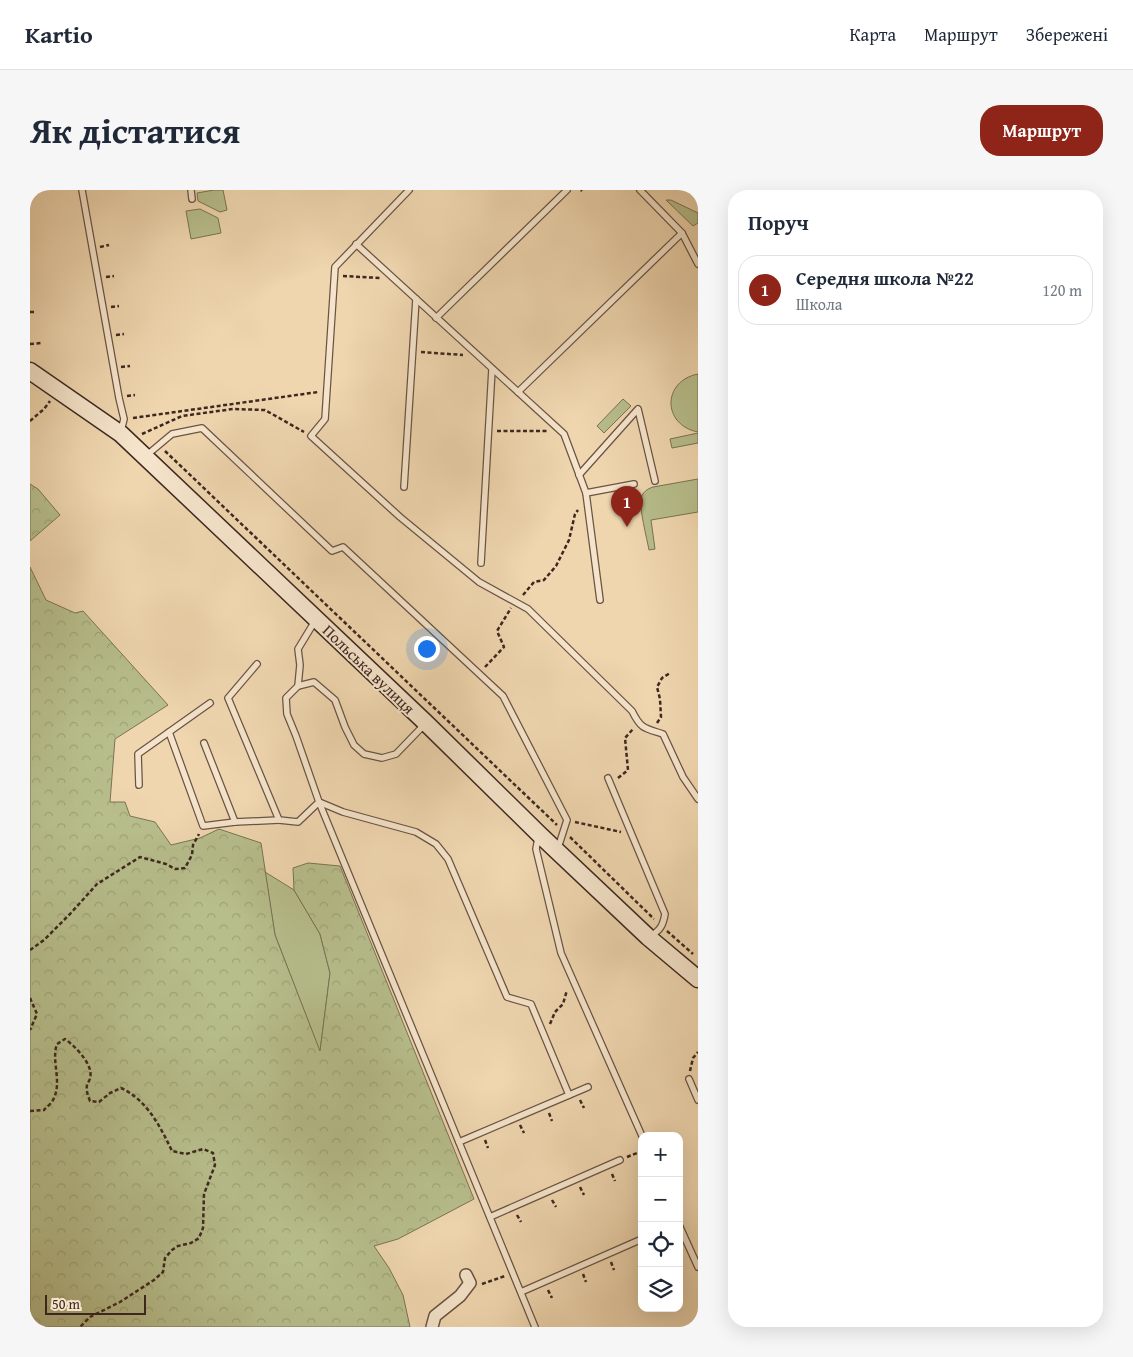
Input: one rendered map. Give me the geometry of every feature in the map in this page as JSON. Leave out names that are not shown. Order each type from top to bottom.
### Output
[{"type":"street","name":"Польська вулиця","points":[[30,371],[58,391],[125,432],[145,457],[426,723],[539,834],[648,937],[698,980]]},
{"type":"street","points":[[432,1327],[435,1316],[460,1296],[470,1283],[466,1275]]},
{"type":"lane","points":[[82,190],[125,432]]},
{"type":"lane","points":[[191,190],[192,199]]},
{"type":"lane","points":[[409,190],[334,267],[325,419],[311,436],[393,511],[479,582],[528,609],[632,711],[638,724],[662,734],[683,777],[698,798]]},
{"type":"lane","points":[[436,318],[567,190]]},
{"type":"lane","points":[[640,190],[682,233],[698,264]]},
{"type":"lane","points":[[518,392],[682,233]]},
{"type":"lane","points":[[356,244],[564,434],[586,496],[600,600]]},
{"type":"lane","points":[[404,487],[416,300]]},
{"type":"lane","points":[[481,563],[492,369]]},
{"type":"lane","points":[[579,475],[638,409],[655,481]]},
{"type":"lane","points":[[145,457],[172,434],[202,428],[332,550],[343,547],[479,673],[503,696],[566,820],[557,851]]},
{"type":"lane","points":[[586,496],[634,484]]},
{"type":"lane","points":[[298,686],[300,666],[298,648],[316,619]]},
{"type":"lane","points":[[257,664],[228,698],[279,820]]},
{"type":"lane","points":[[426,723],[396,754],[382,758],[364,754],[354,745],[345,727],[336,700],[314,682],[298,686],[286,698],[287,714],[319,802],[536,1327]]},
{"type":"lane","points":[[139,785],[138,754],[210,703]]},
{"type":"lane","points":[[169,732],[203,826],[279,820],[298,822],[319,802]]},
{"type":"lane","points":[[204,743],[235,822]]},
{"type":"lane","points":[[608,778],[665,914],[660,930],[648,937]]},
{"type":"lane","points":[[319,802],[343,812],[416,832],[436,844],[448,860],[507,998],[531,1004],[569,1096]]},
{"type":"lane","points":[[539,834],[536,849],[561,953],[640,1132]]},
{"type":"lane","points":[[689,1078],[698,1100]]},
{"type":"lane","points":[[459,1142],[588,1087]]},
{"type":"lane","points":[[490,1216],[620,1160]]},
{"type":"lane","points":[[683,1233],[698,1267]]},
{"type":"lane","points":[[521,1292],[638,1241]]},
{"type":"path","points":[[334,276],[394,279]]},
{"type":"path","points":[[30,312],[35,312]]},
{"type":"path","points":[[30,344],[41,343]]},
{"type":"path","points":[[412,351],[478,356]]},
{"type":"path","points":[[125,432],[326,390]]},
{"type":"path","points":[[30,421],[44,409],[58,391]]},
{"type":"path","points":[[125,432],[143,433],[182,416],[233,409],[265,410],[311,436]]},
{"type":"path","points":[[488,430],[560,431]]},
{"type":"path","points":[[159,445],[662,927],[698,958]]},
{"type":"path","points":[[479,673],[504,647],[497,631],[516,602],[534,582],[544,580],[556,566],[569,540],[575,514],[586,496]]},
{"type":"path","points":[[566,820],[632,834]]},
{"type":"path","points":[[30,950],[44,940],[97,884],[140,857],[166,864],[175,869],[185,868],[203,826]]},
{"type":"path","points":[[548,1046],[550,1024],[554,1012],[563,1004],[572,976]]},
{"type":"path","points":[[30,998],[37,1014],[30,1030]]},
{"type":"path","points":[[30,1111],[44,1110],[54,1099],[56,1088],[54,1053],[57,1044],[65,1039],[76,1046],[89,1067],[91,1078],[87,1085],[87,1093],[90,1101],[99,1102],[110,1092],[121,1088],[134,1094],[146,1105],[172,1151],[186,1154],[203,1149],[213,1153],[215,1165],[204,1194],[203,1228],[199,1238],[172,1250],[165,1258],[163,1272],[154,1280],[120,1302],[90,1318],[80,1327]]},
{"type":"path","points":[[692,1058],[698,1052]]},
{"type":"path","points":[[620,1160],[638,1152]]},
{"type":"path","points":[[480,1284],[513,1272]]},
{"type":"green space","points":[[223,190],[227,210],[220,212],[198,201],[197,193]]},
{"type":"green space","points":[[666,200],[671,200],[698,213],[698,223],[693,226]]},
{"type":"green space","points":[[200,209],[218,218],[221,233],[191,239],[186,211]]},
{"type":"green space","points":[[698,374],[698,432],[686,428],[678,421],[671,403],[678,385],[686,378]]},
{"type":"green space","points":[[623,399],[631,406],[604,433],[597,426]]},
{"type":"green space","points":[[698,433],[698,443],[672,448],[670,439]]},
{"type":"green space","points":[[698,479],[698,512],[651,520],[655,549],[649,550],[641,509],[643,494],[653,487]]},
{"type":"green space","points":[[30,484],[38,489],[60,515],[30,541]]},
{"type":"green space","points":[[30,567],[46,600],[75,613],[83,611],[168,705],[115,739],[110,802],[125,802],[130,816],[155,822],[171,845],[200,838],[219,829],[261,843],[275,935],[320,1051],[330,973],[320,934],[294,890],[293,868],[308,863],[340,866],[474,1199],[398,1239],[374,1246],[389,1268],[403,1295],[410,1327],[30,1327]]},
{"type":"green space","points":[[265,872],[294,890],[320,934],[330,973],[320,1052],[275,935]]},
{"type":"place","name":"Середня школа №22","points":[[627,527]]}]
